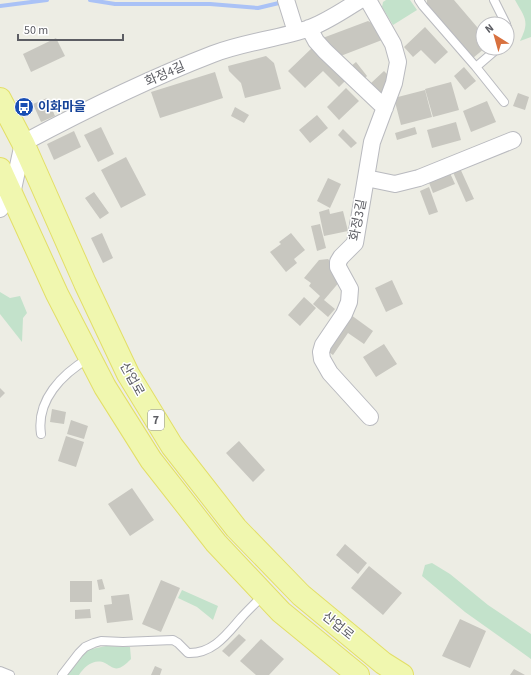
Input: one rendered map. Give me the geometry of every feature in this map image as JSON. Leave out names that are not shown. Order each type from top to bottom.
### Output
[{"type":"main road","name":"산업로","points":[[0,99],[23,143],[85,283],[128,374],[172,446],[236,528],[301,595],[383,663],[402,675]]},
{"type":"main road","name":"산업로","points":[[0,169],[4,198],[58,294],[105,387],[151,460],[216,543],[280,612],[358,675]]},
{"type":"street","points":[[286,0],[299,27],[316,41],[385,108]]},
{"type":"street","name":"화정4길","points":[[23,143],[165,74],[215,54],[299,27],[321,24],[360,0]]},
{"type":"street","name":"화정3길","points":[[368,0],[393,44],[398,62],[394,83],[372,142],[355,244],[341,257],[338,262],[338,267],[350,289],[349,302],[344,314],[323,345],[321,352],[322,359],[330,373],[370,417]]},
{"type":"street","points":[[366,178],[395,184],[419,178],[513,140]]},
{"type":"street","points":[[4,198],[23,143]]},
{"type":"lane","points":[[420,0],[423,6],[504,102]]},
{"type":"lane","points":[[494,0],[502,16]]},
{"type":"lane","points":[[476,67],[489,56]]},
{"type":"lane","points":[[41,434],[39,423],[41,412],[51,392],[69,372],[90,358]]},
{"type":"lane","points":[[62,675],[85,647],[101,641],[123,642],[173,640],[188,652],[207,649],[217,644],[228,634],[264,594]]},
{"type":"lane","points":[[0,671],[10,675]]},
{"type":"green space","points":[[386,0],[410,0],[417,10],[393,25],[382,7],[383,2]]},
{"type":"green space","points":[[515,0],[531,0],[531,37],[520,41],[525,29],[525,20]]},
{"type":"green space","points":[[0,292],[10,298],[20,296],[27,313],[23,318],[22,342],[0,314]]},
{"type":"green space","points":[[432,563],[450,574],[488,605],[531,634],[531,659],[465,612],[422,576],[425,565]]},
{"type":"green space","points":[[182,590],[218,606],[213,620],[197,607],[178,598]]},
{"type":"green space","points":[[106,646],[130,647],[131,659],[124,666],[119,668],[113,668],[101,662],[93,662],[79,675],[65,675],[87,650]]},
{"type":"building","points":[[427,0],[454,0],[475,25],[475,56],[473,58],[427,5]]},
{"type":"building","points":[[368,21],[376,25],[382,40],[338,57],[320,39]]},
{"type":"building","points":[[425,27],[448,52],[435,64],[421,50],[413,57],[404,47]]},
{"type":"building","points":[[56,38],[65,56],[31,72],[23,54]]},
{"type":"building","points":[[313,47],[346,80],[339,87],[323,71],[305,88],[288,71]]},
{"type":"building","points":[[266,56],[274,63],[281,89],[245,98],[241,83],[229,71],[228,66]]},
{"type":"building","points":[[356,62],[367,76],[362,81],[350,67]]},
{"type":"building","points":[[464,67],[476,81],[465,90],[454,76]]},
{"type":"building","points":[[384,71],[389,76],[381,97],[370,84]]},
{"type":"building","points":[[215,72],[223,98],[160,118],[151,92]]},
{"type":"building","points":[[451,82],[459,110],[433,117],[425,89]]},
{"type":"building","points":[[346,88],[359,101],[339,120],[327,107]]},
{"type":"building","points":[[425,90],[432,117],[401,125],[394,98]]},
{"type":"building","points":[[518,93],[529,97],[525,110],[513,106]]},
{"type":"building","points":[[47,98],[55,116],[41,122],[33,104]]},
{"type":"building","points":[[487,101],[496,122],[471,132],[463,111]]},
{"type":"building","points":[[235,107],[249,115],[244,123],[231,116]]},
{"type":"building","points":[[317,115],[328,128],[310,143],[299,130]]},
{"type":"building","points":[[456,122],[461,140],[432,148],[427,130]]},
{"type":"building","points":[[101,127],[114,154],[98,162],[84,135]]},
{"type":"building","points":[[415,127],[417,134],[397,140],[395,133]]},
{"type":"building","points":[[343,129],[357,143],[351,148],[338,135]]},
{"type":"building","points":[[74,131],[81,147],[54,160],[47,144]]},
{"type":"building","points":[[126,157],[146,195],[121,208],[101,170]]},
{"type":"building","points":[[459,166],[474,199],[466,202],[452,170]]},
{"type":"building","points":[[449,171],[455,184],[433,193],[428,180]]},
{"type":"building","points":[[328,178],[341,184],[330,208],[317,201]]},
{"type":"building","points":[[429,187],[438,212],[429,215],[420,191]]},
{"type":"building","points":[[94,192],[109,213],[100,219],[85,198]]},
{"type":"building","points":[[329,209],[330,214],[343,211],[348,231],[324,236],[319,212]]},
{"type":"building","points":[[320,224],[326,248],[317,251],[311,226]]},
{"type":"building","points":[[102,233],[113,258],[103,263],[91,238]]},
{"type":"building","points":[[291,233],[305,250],[294,259],[297,263],[286,272],[270,252],[281,244],[279,242]]},
{"type":"building","points":[[328,259],[333,264],[341,280],[324,300],[335,309],[328,317],[313,304],[320,296],[309,286],[311,283],[304,278],[319,260]]},
{"type":"building","points":[[392,280],[403,304],[386,312],[375,288]]},
{"type":"building","points":[[304,297],[316,308],[300,326],[288,315]]},
{"type":"building","points":[[351,315],[373,331],[364,344],[348,333],[333,355],[326,350]]},
{"type":"building","points":[[384,344],[397,364],[376,377],[363,357]]},
{"type":"building","points":[[0,388],[5,393],[0,398]]},
{"type":"building","points":[[52,409],[66,412],[64,424],[50,422]]},
{"type":"building","points":[[71,420],[88,426],[84,439],[67,434]]},
{"type":"building","points":[[66,436],[84,442],[76,467],[58,461]]},
{"type":"building","points":[[239,441],[265,470],[253,482],[226,453]]},
{"type":"building","points":[[132,488],[154,520],[130,536],[108,504]]},
{"type":"building","points":[[345,544],[367,563],[358,574],[336,555]]},
{"type":"building","points":[[369,566],[402,593],[383,615],[351,588]]},
{"type":"building","points":[[102,579],[105,589],[99,590],[97,580]]},
{"type":"building","points":[[161,580],[180,588],[161,632],[142,624]]},
{"type":"building","points":[[70,581],[92,581],[92,602],[70,602]]},
{"type":"building","points":[[129,594],[133,620],[107,623],[104,605],[112,604],[111,596]]},
{"type":"building","points":[[90,609],[91,618],[75,619],[75,610]]},
{"type":"building","points":[[460,619],[486,631],[470,668],[442,656]]},
{"type":"building","points":[[239,634],[246,640],[229,657],[222,651]]},
{"type":"building","points":[[261,639],[284,659],[269,675],[256,675],[240,661]]},
{"type":"building","points":[[155,666],[162,669],[160,675],[151,675]]},
{"type":"building","points":[[514,669],[525,675],[510,675]]},
{"type":"waterway","points":[[0,6],[47,0]]},
{"type":"waterway","points":[[90,0],[115,4],[210,4],[258,8],[283,2]]},
{"type":"place","name":"이화마을","points":[[24,107]]}]
